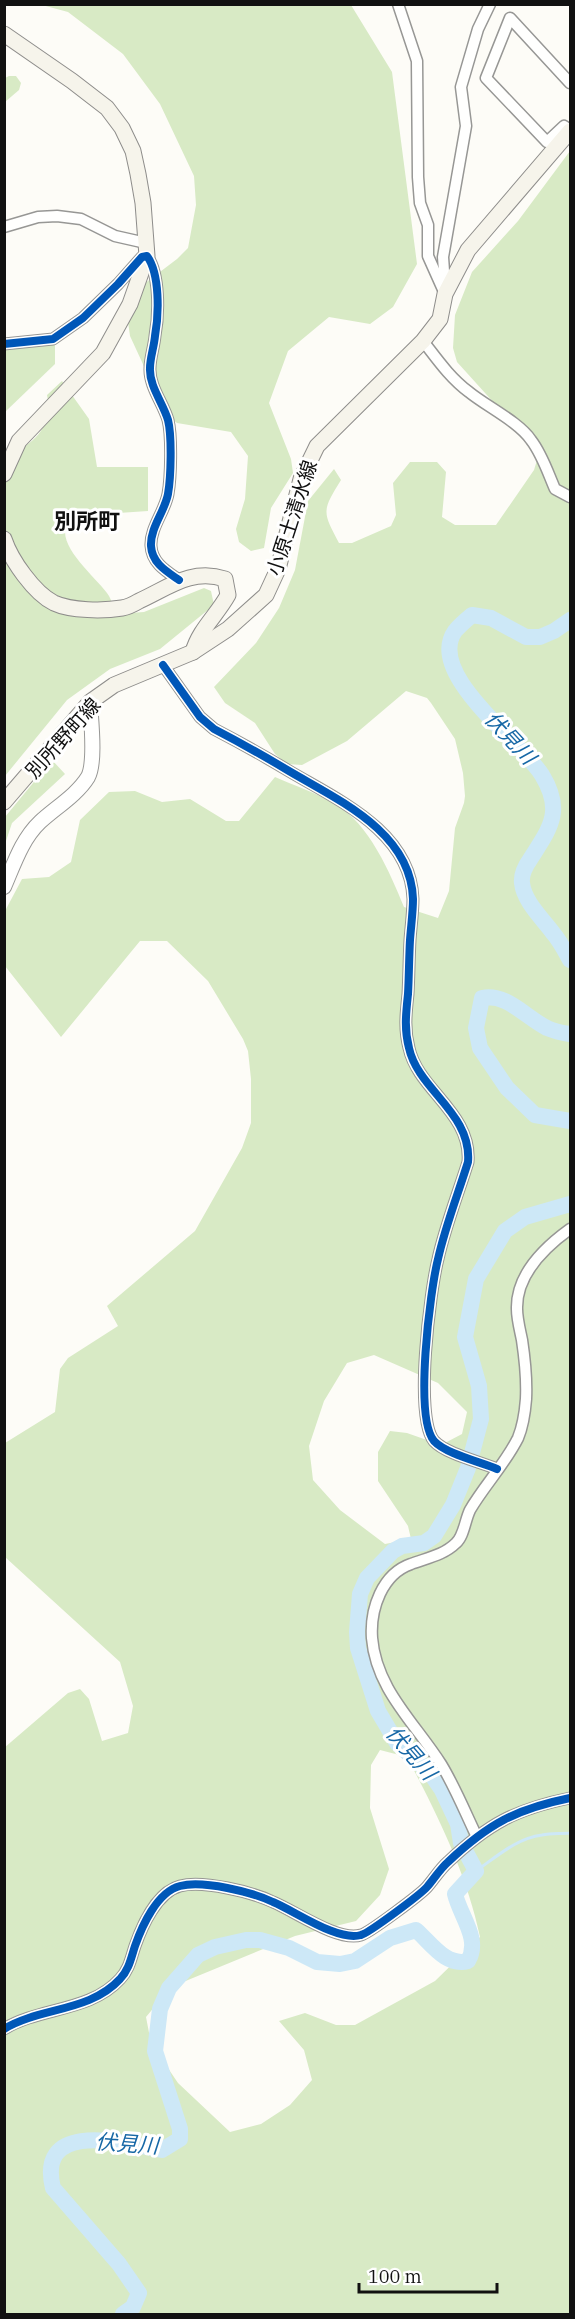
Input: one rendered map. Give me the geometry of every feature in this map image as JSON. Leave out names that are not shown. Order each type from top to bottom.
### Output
[{"type":"main road","points":[[4,34],[107,108],[122,128],[133,151],[143,203],[147,249],[130,304],[103,353],[19,441],[4,474]]},
{"type":"main road","name":"小原土清水線","points":[[193,652],[228,629],[266,594],[278,569],[301,479],[316,446],[423,341],[440,319],[445,294],[468,250],[570,131]]},
{"type":"main road","points":[[4,539],[27,580],[54,603],[85,610],[124,608],[179,580],[212,575],[225,579],[228,596],[219,612],[197,639],[193,652]]},
{"type":"main road","name":"別所野町線","points":[[4,802],[90,702],[114,685],[193,652]]},
{"type":"street","points":[[398,4],[417,61],[418,177],[420,203],[428,225],[428,256],[445,294]]},
{"type":"street","points":[[445,294],[443,257],[465,126],[461,87],[478,29],[490,4]]},
{"type":"street","points":[[570,83],[510,18],[486,78],[547,142],[564,126],[570,131]]},
{"type":"street","points":[[4,227],[38,217],[57,216],[81,219],[147,249],[154,266],[157,287],[156,333],[150,376],[168,418],[171,432],[168,494],[153,533],[151,545],[153,557],[162,569],[179,580]]},
{"type":"street","points":[[4,344],[53,339],[83,318],[118,284],[147,249]]},
{"type":"street","points":[[423,341],[449,375],[530,438],[555,489],[570,497]]},
{"type":"street","points":[[163,665],[200,717],[214,729],[349,805],[374,824],[400,856],[411,884],[413,899],[408,994],[404,1019],[409,1049],[414,1063],[462,1129],[469,1150],[468,1162],[438,1259],[429,1310],[424,1373],[429,1429],[434,1441],[450,1451],[498,1468]]},
{"type":"street","points":[[4,887],[25,839],[88,776],[91,763],[90,702]]},
{"type":"street","points":[[477,1837],[441,1764],[387,1689],[378,1669],[372,1639],[372,1621],[377,1600],[389,1578],[409,1564],[447,1551],[459,1541],[468,1514],[516,1441],[525,1410],[527,1379],[517,1310],[519,1291],[526,1274],[537,1260],[570,1229]]},
{"type":"street","points":[[4,2029],[18,2021],[83,2002],[119,1981],[126,1971],[149,1916],[166,1894],[178,1887],[228,1888],[274,1902],[314,1923],[346,1936],[362,1935],[426,1888],[446,1864],[477,1837],[518,1812],[570,1798]]},
{"type":"green space","points":[[42,5],[351,5],[392,72],[417,264],[393,307],[370,324],[329,317],[288,351],[269,403],[291,459],[293,473],[271,508],[264,548],[251,551],[239,542],[236,529],[245,499],[248,456],[231,432],[177,423],[166,414],[130,336],[128,322],[144,284],[188,248],[196,205],[194,176],[160,104],[123,54],[68,12]]},
{"type":"green space","points":[[16,76],[21,83],[19,90],[5,102],[5,78]]},
{"type":"green space","points":[[570,151],[570,2314],[5,2314],[4,1748],[68,1693],[80,1689],[89,1699],[102,1741],[128,1733],[133,1706],[120,1662],[5,1557],[5,1443],[55,1412],[60,1369],[68,1358],[118,1326],[107,1306],[195,1231],[242,1148],[251,1123],[251,1079],[248,1051],[243,1039],[208,981],[167,941],[140,941],[61,1037],[5,966],[5,911],[22,879],[49,877],[71,862],[80,820],[109,792],[135,791],[162,802],[190,799],[226,821],[239,821],[275,777],[321,796],[347,812],[358,823],[377,850],[404,907],[438,918],[449,891],[455,828],[465,796],[463,773],[455,739],[427,698],[406,691],[347,741],[302,765],[287,764],[275,754],[255,723],[225,703],[214,687],[256,643],[279,608],[295,570],[308,501],[334,469],[341,480],[330,498],[326,511],[329,524],[339,543],[352,543],[391,526],[396,515],[393,483],[410,462],[437,462],[446,472],[442,517],[455,525],[496,525],[534,470],[538,457],[526,431],[495,404],[457,362],[453,348],[455,315],[472,272],[518,221]],"holes":[[[374,1355],[438,1383],[467,1412],[462,1434],[441,1445],[407,1433],[390,1431],[378,1452],[378,1481],[408,1526],[411,1539],[385,1544],[340,1510],[313,1480],[309,1446],[324,1401],[347,1363]],[[380,1750],[407,1757],[440,1822],[459,1867],[480,1937],[435,1981],[355,2025],[336,2025],[305,2013],[279,2021],[304,2050],[312,2080],[290,2105],[261,2124],[230,2132],[178,2083],[151,2043],[146,2017],[171,1987],[295,1936],[356,1921],[380,1895],[389,1869],[370,1808],[371,1765]]]},
{"type":"green space","points":[[45,337],[55,344],[55,364],[5,412],[5,350],[18,343]]},
{"type":"green space","points":[[62,381],[89,419],[97,467],[148,467],[148,511],[74,516],[66,525],[65,535],[76,558],[109,596],[116,614],[144,612],[204,588],[211,591],[214,605],[160,649],[110,669],[67,700],[5,776],[5,453],[24,446],[39,433],[47,416],[47,395]]},
{"type":"green space","points":[[52,760],[65,774],[12,823],[5,844],[5,817]]},
{"type":"waterway","name":"伏見川","points":[[570,620],[540,637],[526,637],[491,618],[472,615],[455,631],[449,648],[453,667],[464,687],[531,761],[549,788],[553,809],[552,819],[526,867],[522,883],[526,897],[558,939],[570,960]]},
{"type":"waterway","name":"伏見川","points":[[570,1034],[547,1028],[508,1002],[491,997],[482,998],[476,1028],[480,1048],[507,1088],[535,1115],[570,1121]]},
{"type":"waterway","name":"伏見川","points":[[123,2314],[133,2307],[139,2293],[119,2264],[53,2188],[51,2166],[58,2152],[70,2144],[107,2141],[162,2150],[180,2139],[180,2129],[155,2051],[160,2009],[169,1988],[198,1955],[215,1947],[246,1940],[260,1940],[289,1948],[317,1962],[340,1964],[355,1961],[390,1938],[416,1930],[439,1953],[453,1961],[468,1961],[471,1953],[471,1936],[455,1894],[476,1871],[461,1843],[458,1824],[442,1790],[431,1774],[397,1743],[378,1711],[358,1648],[360,1594],[367,1578],[393,1551],[402,1546],[424,1543],[434,1536],[453,1505],[468,1468],[481,1419],[479,1386],[465,1337],[476,1279],[505,1231],[525,1217],[570,1204]]},
{"type":"waterway","points":[[476,1871],[524,1840],[545,1834],[570,1833]]},
{"type":"cycle path","points":[[4,344],[53,339],[83,318],[142,257],[147,256],[154,273],[157,294],[157,317],[150,375],[168,420],[171,446],[168,494],[151,539],[151,546],[157,562],[179,580]]},
{"type":"cycle path","points":[[163,665],[200,717],[214,729],[329,794],[369,821],[400,855],[409,875],[413,899],[406,1014],[407,1041],[414,1063],[462,1129],[467,1145],[468,1162],[441,1247],[431,1298],[424,1381],[428,1428],[439,1446],[497,1469]]},
{"type":"cycle path","points":[[4,2029],[33,2017],[80,2004],[108,1990],[126,1972],[142,1929],[158,1902],[172,1889],[180,1886],[201,1885],[253,1894],[329,1930],[352,1936],[361,1935],[384,1921],[423,1891],[448,1862],[490,1828],[518,1813],[570,1798]]},
{"type":"district","name":"別所町","points":[[87,521]]}]
